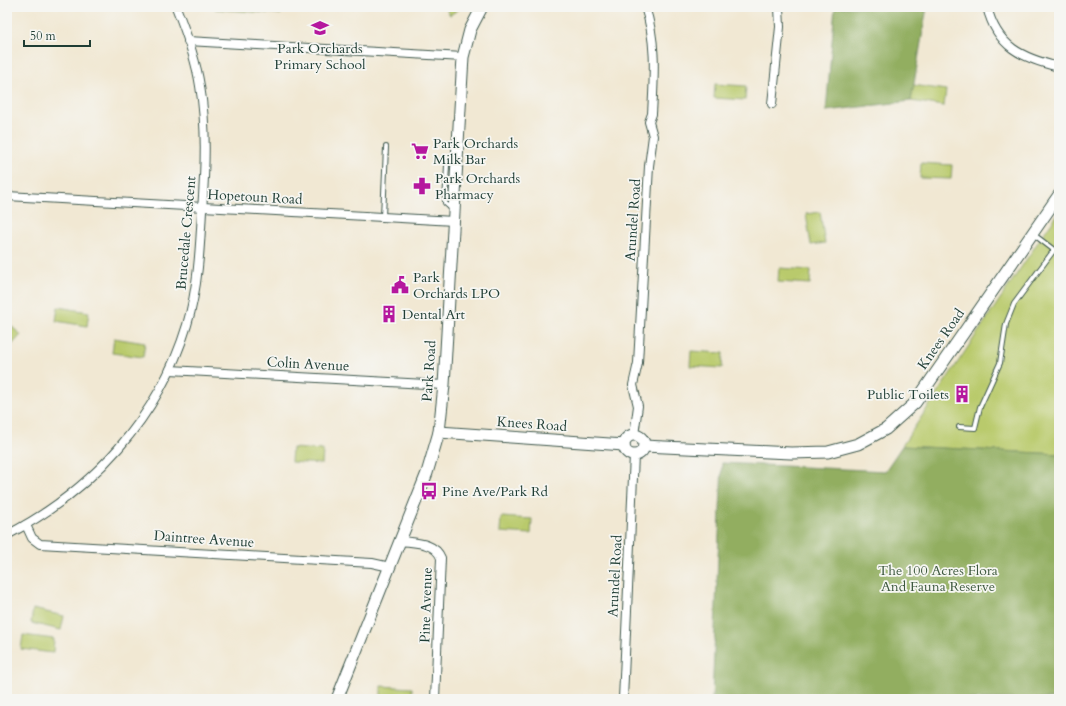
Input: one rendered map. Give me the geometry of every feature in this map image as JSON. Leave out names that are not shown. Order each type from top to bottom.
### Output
[{"type":"street","name":"Brucedale Crescent","points":[[7,535],[26,525],[75,491],[102,467],[124,442],[142,418],[170,370],[187,325],[199,260],[205,165],[204,122],[200,84],[188,41],[176,7]]},
{"type":"street","name":"Park Road","points":[[337,699],[428,473],[439,432],[444,385],[464,57],[470,30],[482,7]]},
{"type":"street","name":"Arundel Road","points":[[634,435],[638,406],[633,385],[638,363],[648,181],[653,136],[649,122],[652,114],[655,54],[649,18],[645,7]]},
{"type":"street","points":[[772,104],[780,27],[780,7]]},
{"type":"street","points":[[987,7],[990,19],[1002,38],[1015,52],[1034,61],[1059,67]]},
{"type":"street","points":[[188,41],[464,57]]},
{"type":"street","name":"Knees Road","points":[[644,446],[791,454],[828,452],[858,444],[886,429],[915,403],[1059,195]]},
{"type":"street","name":"Hopetoun Road","points":[[7,196],[382,217],[454,216]]},
{"type":"street","name":"Colin Avenue","points":[[170,370],[444,385]]},
{"type":"street","name":"Knees Road","points":[[439,432],[624,445]]},
{"type":"street","points":[[634,435],[640,437],[644,446],[642,451],[634,455],[628,453],[624,445],[628,437],[634,435]]},
{"type":"street","name":"Arundel Road","points":[[623,699],[634,455]]},
{"type":"street","name":"Daintree Avenue","points":[[26,525],[32,538],[40,544],[372,563],[390,567]]},
{"type":"street","name":"Pine Avenue","points":[[401,541],[430,546],[437,551],[441,558],[435,699]]},
{"type":"lane","points":[[382,217],[386,147]]},
{"type":"lane","points":[[1033,234],[1054,250]]},
{"type":"lane","points":[[959,427],[975,428],[980,407],[1000,363],[1006,324],[1014,304],[1054,250],[1059,246]]},
{"type":"green space","points":[[214,7],[284,7],[281,14],[215,9]]},
{"type":"green space","points":[[445,7],[462,7],[450,15]]},
{"type":"green space","points":[[835,7],[927,7],[911,101],[826,111]]},
{"type":"green space","points":[[715,84],[746,86],[745,100],[714,98]]},
{"type":"green space","points":[[913,85],[946,90],[944,106],[911,101]]},
{"type":"green space","points":[[921,163],[952,165],[951,179],[920,178]]},
{"type":"green space","points":[[820,212],[825,243],[811,245],[806,214]]},
{"type":"green space","points":[[1059,212],[1059,454],[902,446],[1044,233]]},
{"type":"green space","points":[[779,268],[811,270],[810,284],[778,282]]},
{"type":"green space","points":[[58,307],[89,312],[87,326],[56,321]]},
{"type":"green space","points":[[10,325],[21,335],[7,350],[7,329]]},
{"type":"green space","points":[[114,338],[145,343],[143,357],[112,353]]},
{"type":"green space","points":[[691,351],[723,353],[722,368],[690,366]]},
{"type":"green space","name":"The 100 Acres Flora And Fauna Reserve","points":[[902,446],[1059,454],[1059,699],[712,699],[722,463],[885,471]]},
{"type":"green space","points":[[292,448],[323,450],[322,464],[291,462]]},
{"type":"green space","points":[[501,517],[532,519],[531,534],[500,532]]},
{"type":"green space","points":[[33,609],[64,616],[61,630],[31,623]]},
{"type":"green space","points":[[23,635],[54,639],[53,653],[21,649]]},
{"type":"green space","points":[[381,686],[412,688],[412,699],[381,699]]},
{"type":"place","name":"Park Orchards Primary School","points":[[320,28]]},
{"type":"place","name":"Park Orchards Milk Bar","points":[[420,151]]},
{"type":"place","name":"Park Orchards Pharmacy","points":[[422,186]]},
{"type":"place","name":"Park Orchards LPO","points":[[400,285]]},
{"type":"place","name":"Dental Art","points":[[389,314]]},
{"type":"place","name":"Public Toilets","points":[[962,394]]},
{"type":"place","name":"Pine Ave/Park Rd","points":[[429,491]]}]
